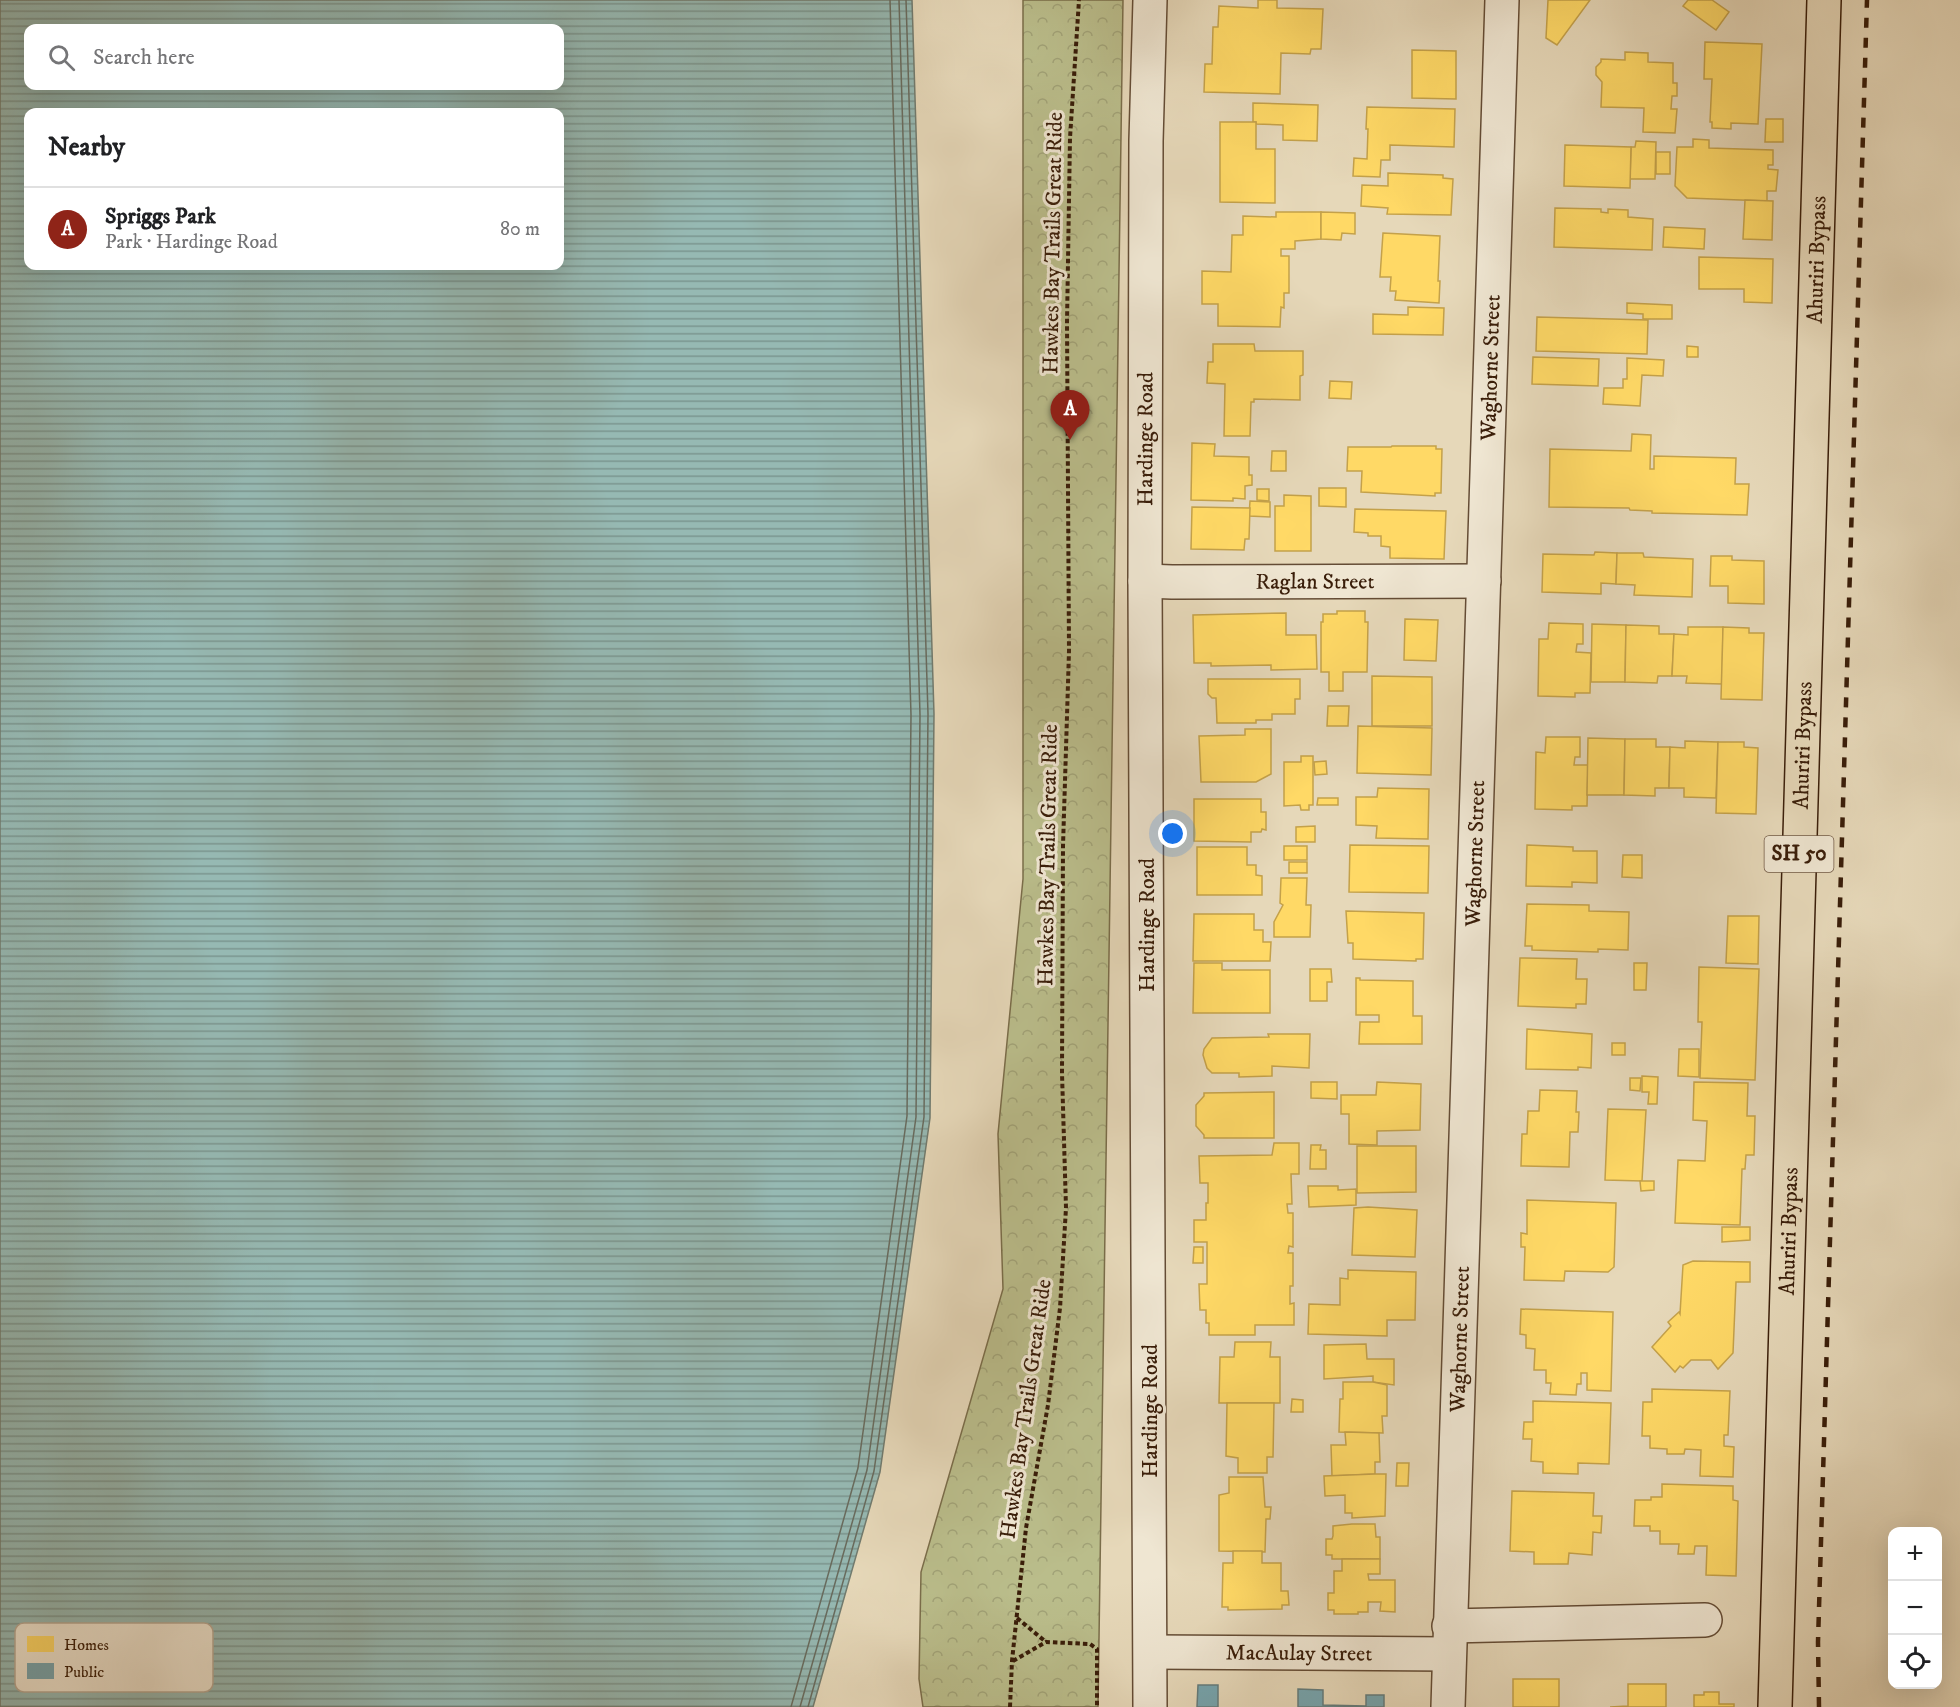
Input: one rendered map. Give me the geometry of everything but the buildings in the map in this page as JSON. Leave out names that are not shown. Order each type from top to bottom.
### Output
[{"type":"highway","name":"Ahuriri Bypass","points":[[1774,1707],[1824,0]]},
{"type":"street","name":"Hardinge Road","points":[[1150,0],[1146,153],[1145,580],[1150,1707]]},
{"type":"street","name":"Waghorne Street","points":[[1448,1707],[1502,0]]},
{"type":"street","name":"Raglan Street","points":[[1145,580],[1484,581]]},
{"type":"street","name":"MacAulay Street","points":[[1151,1652],[1449,1640],[1705,1620]]},
{"type":"path","name":"Hawkes Bay Trails Great Ride","points":[[1010,1707],[1012,1661],[1026,1528],[1048,1405],[1060,1308],[1066,1208],[1062,1061],[1063,846],[1069,651],[1067,323],[1070,138],[1078,0]]},
{"type":"path","points":[[1017,1617],[1046,1642]]},
{"type":"path","points":[[1012,1661],[1046,1642],[1090,1644],[1097,1649],[1097,1707]]},
{"type":"green space","points":[[1023,0],[1123,0],[1098,1707],[923,1707],[919,1679],[921,1572],[1003,1289],[998,1134],[1023,879]]},
{"type":"water","points":[[0,0],[912,0],[934,714],[930,1118],[880,1472],[813,1707],[0,1707]]},
{"type":"railway","points":[[1819,1707],[1818,1642],[1867,0]]},
{"type":"place","name":"Spriggs Park","points":[[1070,440]]}]
